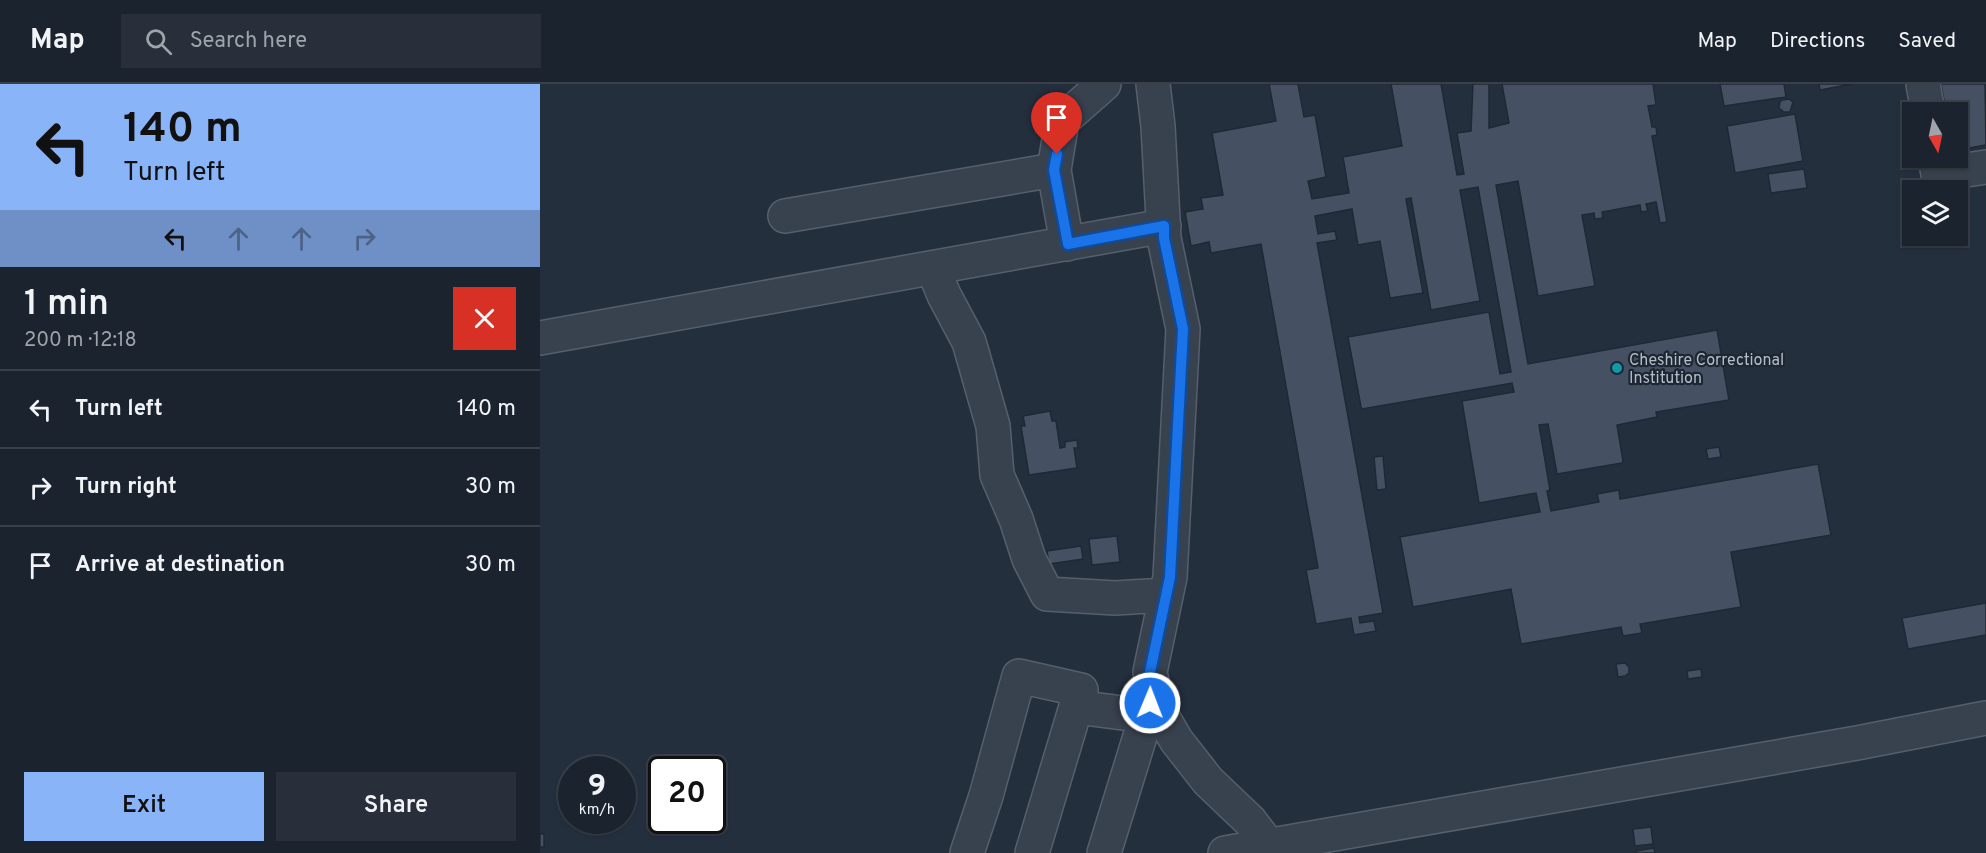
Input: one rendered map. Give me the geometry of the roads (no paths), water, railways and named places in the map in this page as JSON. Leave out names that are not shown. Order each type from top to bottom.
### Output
[{"type":"lane","points":[[1068,244],[1054,170],[1062,121],[1104,84]]},
{"type":"lane","points":[[1104,853],[1150,703],[1150,672],[1170,577],[1183,329],[1164,238],[1154,84]]},
{"type":"lane","points":[[1923,84],[1926,102]]},
{"type":"lane","points":[[1937,168],[1938,174],[1986,167]]},
{"type":"lane","points":[[785,216],[1054,170]]},
{"type":"lane","points":[[540,338],[1164,226]]},
{"type":"lane","points":[[933,268],[944,295],[969,342],[993,426],[997,475],[1016,519],[1029,560],[1047,594],[1115,597],[1166,595]]},
{"type":"lane","points":[[967,853],[986,796],[1019,676],[1081,690],[1032,853]]},
{"type":"lane","points":[[1076,707],[1150,703],[1157,707],[1176,740],[1208,781],[1250,821],[1269,849]]},
{"type":"lane","points":[[1225,853],[1269,849],[1986,718]]},
{"type":"place","name":"Cheshire Correctional Institution","points":[[1617,368]]}]
